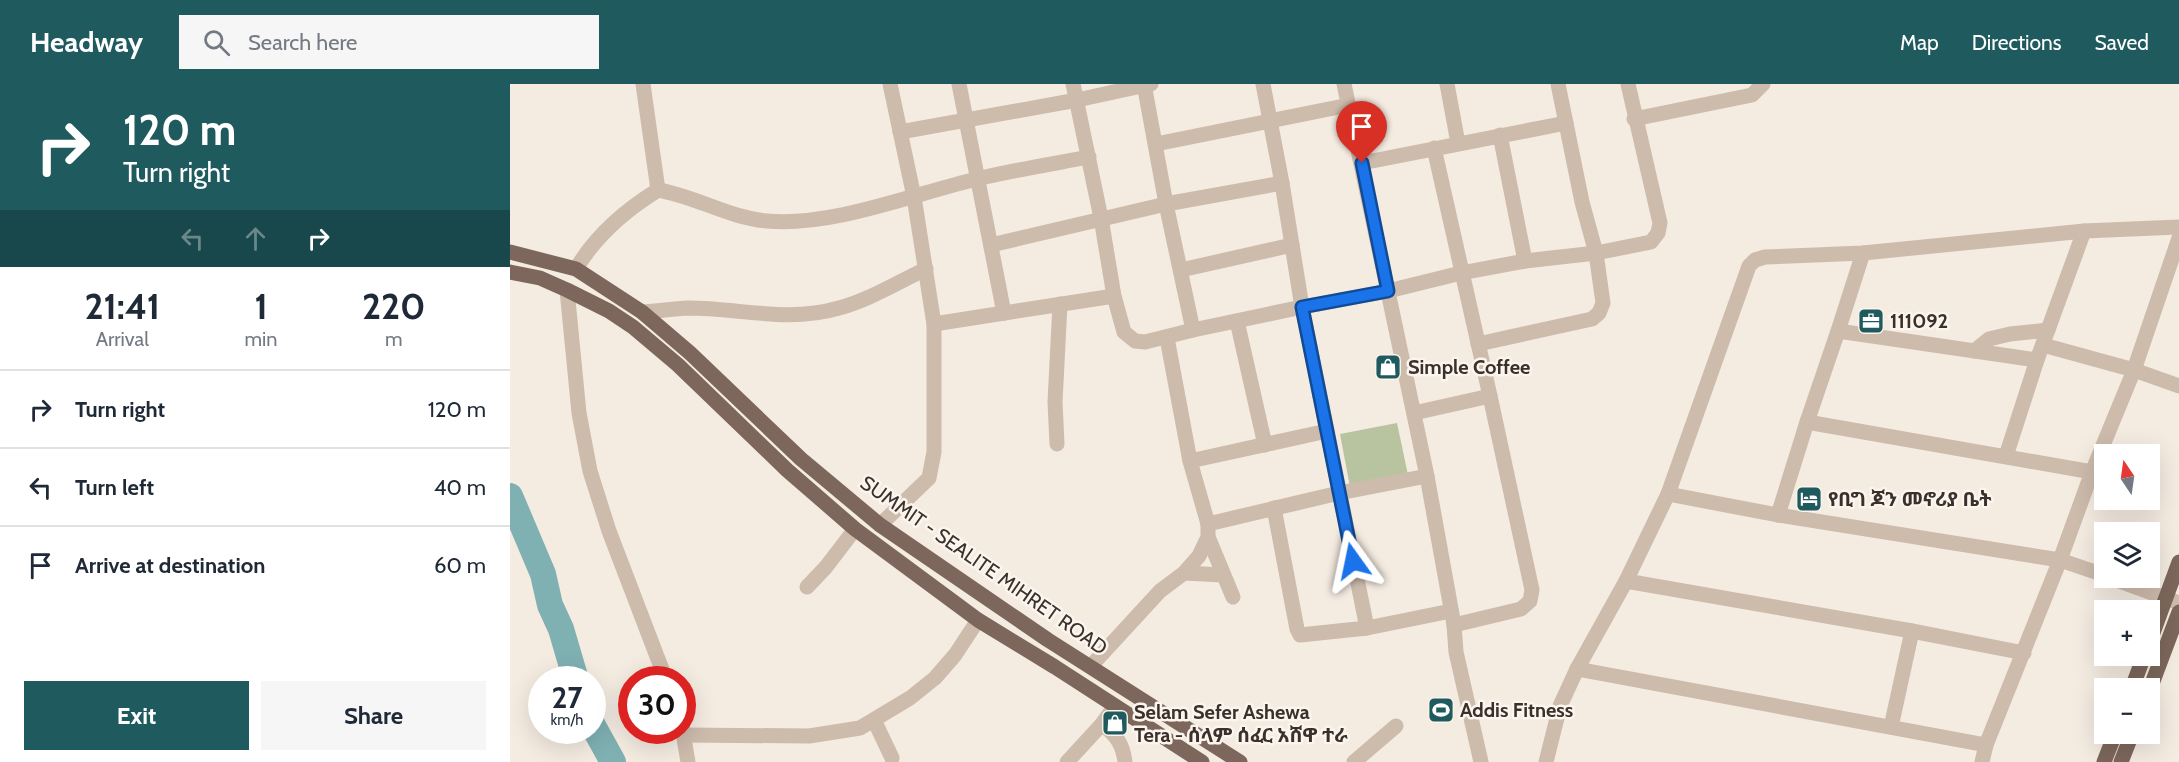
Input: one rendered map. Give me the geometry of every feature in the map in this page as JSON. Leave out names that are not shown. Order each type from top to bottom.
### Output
[{"type":"main road","name":"SUMMIT - SEALITE MIHRET ROAD","points":[[510,252],[576,269],[642,312],[690,353],[801,459],[880,525],[1048,640],[1240,762]]},
{"type":"main road","points":[[510,272],[540,278],[567,290],[609,311],[633,327],[678,365],[787,470],[855,529],[978,620],[1202,762]]},
{"type":"main road","points":[[2160,622],[2172,600],[2179,562]]},
{"type":"main road","points":[[2154,678],[2179,612]]},
{"type":"main road","points":[[1037,657],[1048,640]]},
{"type":"main road","points":[[2104,762],[2111,744]]},
{"type":"main road","points":[[2121,762],[2128,744]]},
{"type":"street","points":[[643,84],[658,190]]},
{"type":"street","points":[[880,525],[929,478],[932,466],[934,324],[914,197],[890,84]]},
{"type":"street","points":[[959,84],[1004,313]]},
{"type":"street","points":[[1073,84],[1101,218],[1114,296],[1124,332],[1135,341],[1144,342],[1302,307],[1388,291],[1461,273],[1525,261],[1596,253],[1651,242],[1658,234],[1660,223],[1634,119],[1628,84]]},
{"type":"street","points":[[900,132],[1077,100],[1146,84],[1166,204],[1193,330]]},
{"type":"street","points":[[1263,84],[1302,307],[1367,628]]},
{"type":"street","points":[[1344,84],[1427,476],[1453,618],[1456,652],[1481,762]]},
{"type":"street","points":[[1447,84],[1458,143]]},
{"type":"street","points":[[1478,344],[1592,319],[1599,313],[1603,303],[1596,253],[1558,84]]},
{"type":"street","points":[[1634,119],[1752,95],[1763,84]]},
{"type":"street","points":[[1156,144],[1349,105]]},
{"type":"street","points":[[1362,163],[1566,123]]},
{"type":"street","points":[[1500,135],[1525,261]]},
{"type":"street","points":[[1274,508],[1300,636],[1521,609],[1530,602],[1532,590],[1434,148]]},
{"type":"street","points":[[576,269],[588,248],[609,227],[635,205],[658,190],[675,193],[731,213],[766,221],[801,221],[848,213],[976,179],[1089,157]]},
{"type":"street","points":[[991,245],[1166,204],[1282,183]]},
{"type":"street","points":[[1546,762],[1560,706],[1577,669],[1626,581],[1668,494],[1749,266],[1755,260],[1765,257],[1863,253],[2084,231],[2179,227]]},
{"type":"street","points":[[2006,456],[2037,360],[2084,231]]},
{"type":"street","points":[[1982,762],[1986,745],[2134,370],[2179,238]]},
{"type":"street","points":[[1180,270],[1292,245]]},
{"type":"street","points":[[1778,515],[1863,253]]},
{"type":"street","points":[[642,312],[688,308],[777,316],[815,313],[838,309],[862,300],[926,269]]},
{"type":"street","points":[[567,290],[579,413],[590,471],[609,531],[661,666]]},
{"type":"street","points":[[934,324],[1114,296]]},
{"type":"street","points":[[1057,444],[1055,402],[1060,304]]},
{"type":"street","points":[[1237,321],[1265,445]]},
{"type":"street","points":[[1838,331],[2037,360]]},
{"type":"street","points":[[1974,351],[1989,339],[2010,334],[2046,337],[2179,386]]},
{"type":"street","points":[[1167,338],[1190,461],[1208,531],[1233,597]]},
{"type":"street","points":[[1414,413],[1490,396]]},
{"type":"street","points":[[1807,423],[2092,472]]},
{"type":"street","points":[[1190,461],[1327,431]]},
{"type":"street","points":[[1208,531],[1274,508],[1427,476]]},
{"type":"street","points":[[1668,494],[1778,515],[2060,560],[2094,572]]},
{"type":"street","points":[[807,587],[826,567],[855,529]]},
{"type":"street","points":[[1091,666],[1160,591],[1184,573],[1199,556],[1208,531]]},
{"type":"street","points":[[1184,573],[1223,575]]},
{"type":"street","points":[[1626,581],[2024,653]]},
{"type":"street","points":[[2139,588],[2172,600]]},
{"type":"street","points":[[696,731],[809,736],[860,728],[910,698],[935,678],[955,655],[978,620]]},
{"type":"street","points":[[1892,727],[1912,631]]},
{"type":"street","points":[[1577,669],[1986,745]]},
{"type":"street","points":[[1067,762],[1102,724],[1114,707]]},
{"type":"street","points":[[874,720],[892,758]]},
{"type":"street","points":[[1102,724],[1114,734],[1124,748],[1125,762]]},
{"type":"street","points":[[1353,762],[1396,726]]},
{"type":"street","points":[[686,744],[688,762]]},
{"type":"green space","points":[[1397,423],[1408,475],[1350,487],[1340,434]]},
{"type":"waterway","points":[[510,496],[543,574],[550,605],[561,629],[572,666]]},
{"type":"waterway","points":[[603,744],[613,762]]},
{"type":"place","name":"111092","points":[[1871,321]]},
{"type":"place","name":"Simple Coffee","points":[[1388,367]]},
{"type":"place","name":"የቢግ ጆን መኖሪያ ቤት","points":[[1809,499]]},
{"type":"place","name":"Addis Fitness","points":[[1441,710]]},
{"type":"place","name":"Selam Sefer Ashewa Tera - ሰላም ሰፈር አሸዋ ተራ","points":[[1115,723]]},
{"type":"route","points":[[1353,561],[1302,307],[1388,291],[1362,163]]}]
